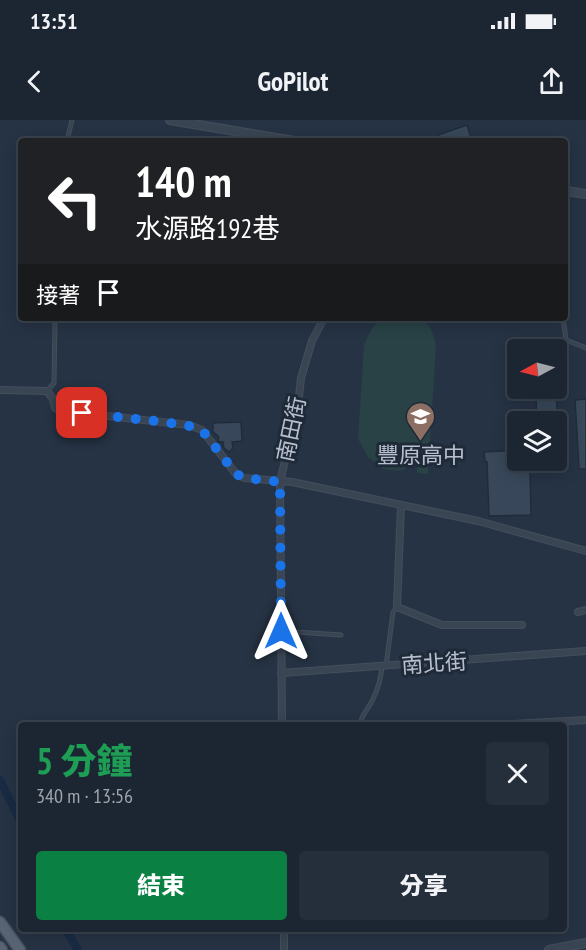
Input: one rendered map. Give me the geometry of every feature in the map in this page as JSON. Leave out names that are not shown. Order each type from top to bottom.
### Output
[{"type":"main road","points":[[0,922],[20,950]]},
{"type":"street","points":[[170,120],[213,124],[280,138]]},
{"type":"street","points":[[568,191],[586,194]]},
{"type":"street","name":"南田街","points":[[282,722],[280,482],[298,406],[301,378],[312,341],[322,321]]},
{"type":"street","points":[[0,390],[47,391],[53,399],[55,408],[62,411],[164,422],[202,430],[236,474],[244,478],[292,482],[477,521],[586,551]]},
{"type":"street","points":[[401,505],[397,607],[442,625],[522,625]]},
{"type":"street","points":[[578,612],[586,610]]},
{"type":"street","name":"南北街","points":[[281,673],[586,651]]},
{"type":"street","points":[[550,722],[586,720]]},
{"type":"street","points":[[284,932],[284,950]]},
{"type":"street","points":[[549,950],[586,943]]},
{"type":"lane","points":[[68,138],[72,120]]},
{"type":"lane","points":[[47,391],[54,383],[56,321]]},
{"type":"lane","points":[[563,321],[566,340],[586,348]]},
{"type":"lane","points":[[361,722],[379,685],[393,612],[397,607]]},
{"type":"lane","points":[[281,631],[342,635]]},
{"type":"green space","points":[[380,321],[423,321],[430,327],[433,335],[436,347],[428,474],[417,473],[417,460],[411,466],[399,471],[383,469],[368,457],[358,439],[364,345]]},
{"type":"building","points":[[467,125],[471,138],[439,138],[438,135]]},
{"type":"building","points":[[536,399],[556,399],[557,411],[537,411]]},
{"type":"building","points":[[586,399],[586,469],[579,469],[575,400]]},
{"type":"building","points":[[241,422],[242,441],[232,442],[233,448],[229,452],[213,432],[213,423]]},
{"type":"building","points":[[507,451],[507,471],[530,471],[531,515],[489,516],[487,462],[484,452]]},
{"type":"waterway","points":[[0,780],[18,817]]},
{"type":"waterway","points":[[67,932],[78,950]]},
{"type":"place","name":"豐原高中","points":[[421,442]]},
{"type":"route","points":[[82,413],[164,422],[202,430],[236,474],[244,478],[280,482],[281,631]]}]
